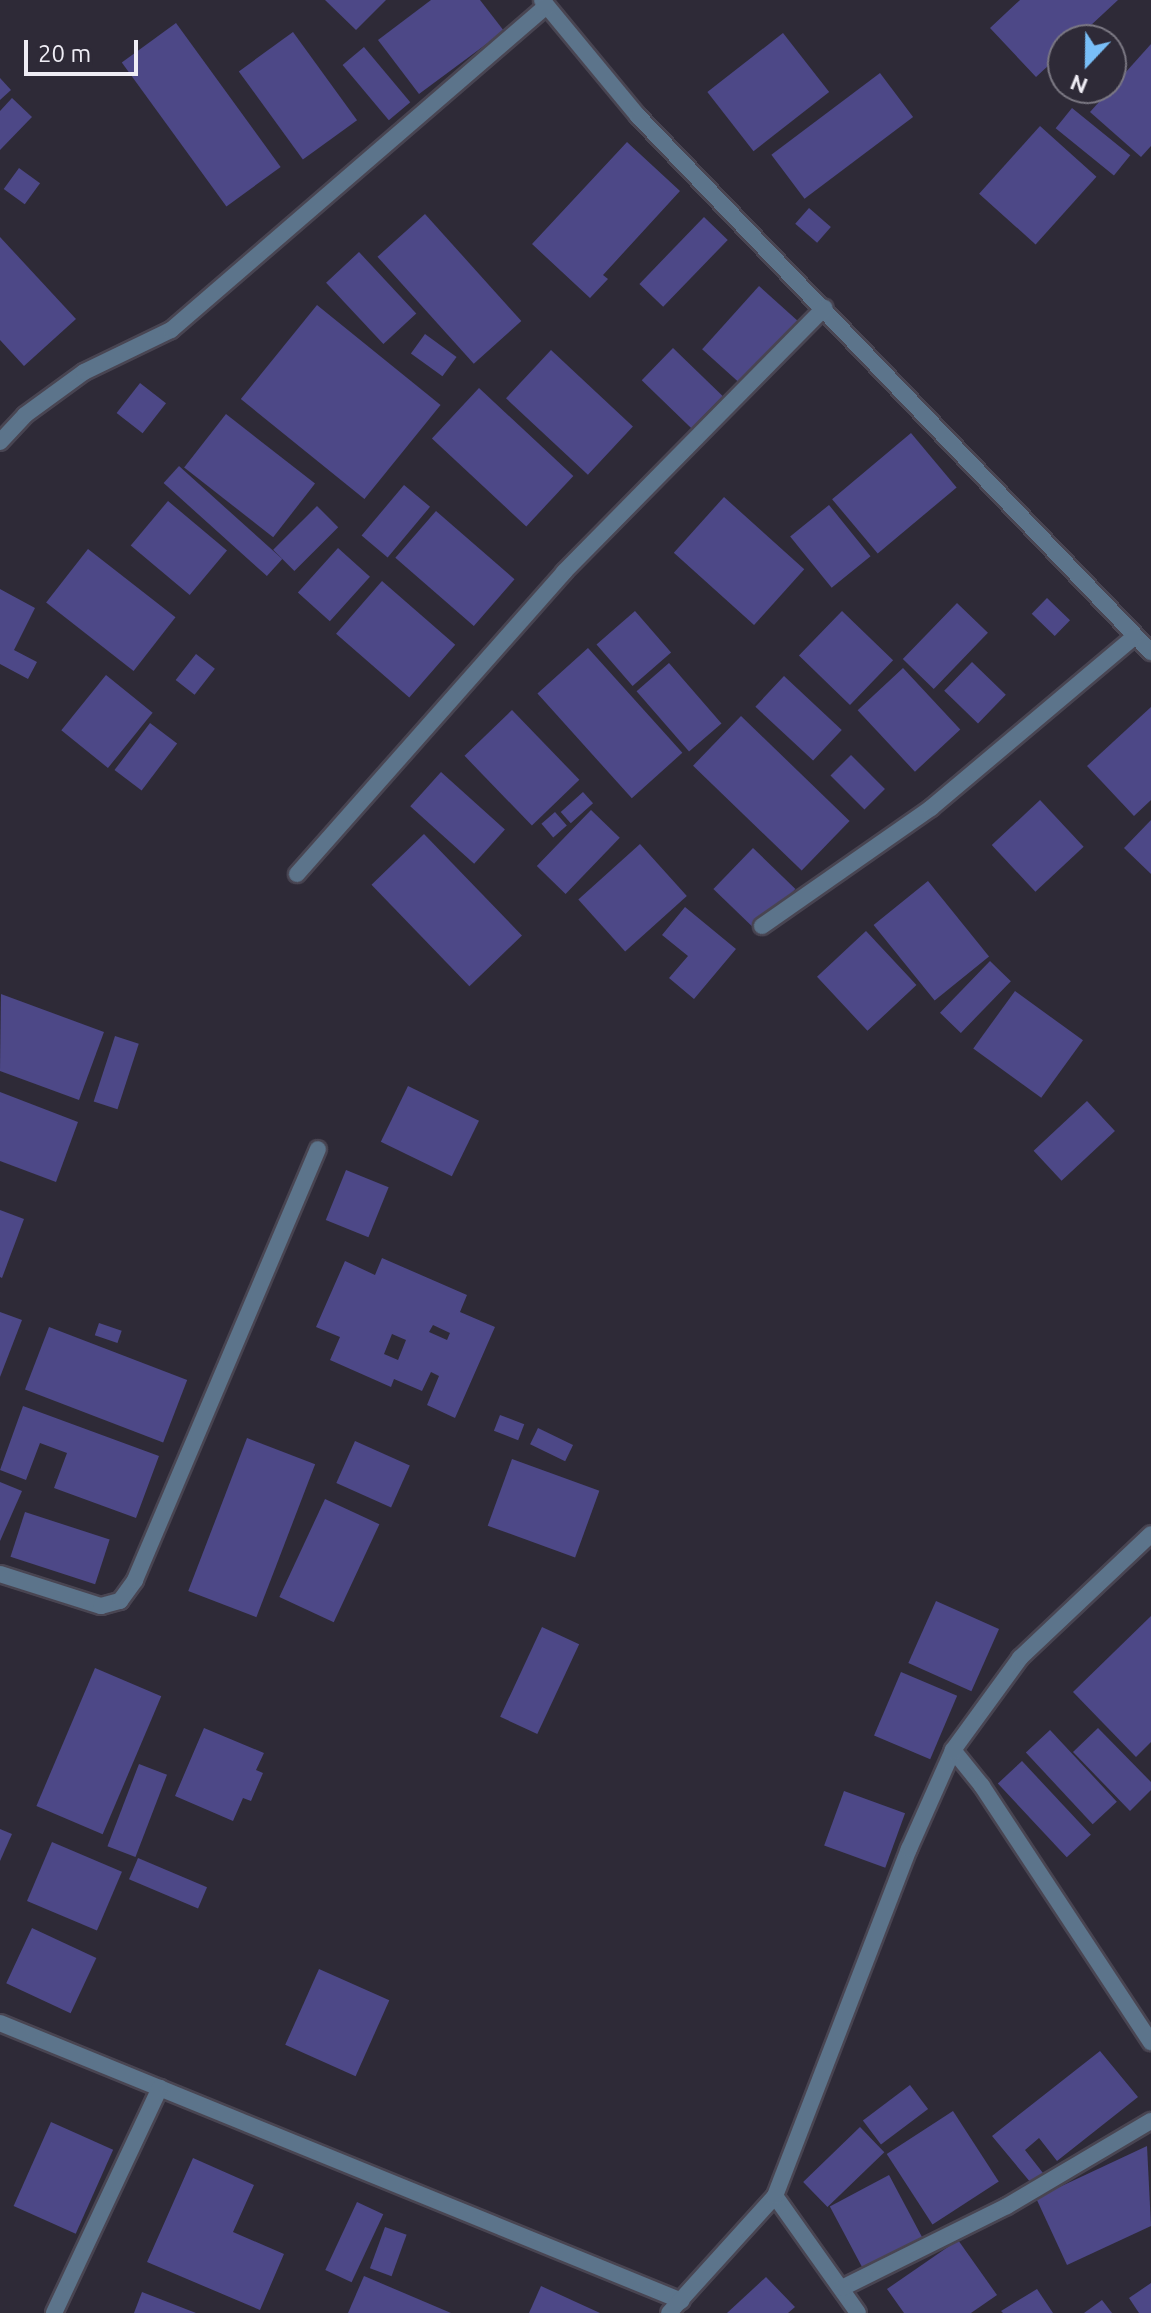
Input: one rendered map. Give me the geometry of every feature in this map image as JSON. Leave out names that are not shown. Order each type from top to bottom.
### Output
[{"type":"street","points":[[0,442],[25,415],[84,372],[171,330],[544,3],[638,116],[1151,652]]},
{"type":"street","points":[[297,874],[564,572],[824,308]]},
{"type":"street","points":[[762,926],[931,808],[1134,637]]},
{"type":"street","points":[[0,1574],[101,1606],[120,1601],[135,1580],[318,1149]]},
{"type":"street","points":[[669,2313],[775,2196],[909,1849],[953,1750],[1020,1658],[1151,1534]]},
{"type":"street","points":[[953,1750],[982,1786],[1151,2042]]},
{"type":"street","points":[[0,2023],[682,2301]]},
{"type":"street","points":[[54,2313],[160,2088]]},
{"type":"street","points":[[842,2288],[1007,2206],[1151,2121]]},
{"type":"street","points":[[775,2196],[858,2313]]},
{"type":"building","points":[[325,0],[386,0],[356,30]]},
{"type":"building","points":[[431,0],[480,0],[504,31],[419,94],[378,40]]},
{"type":"building","points":[[1020,0],[1118,0],[1092,24],[1047,24],[1047,67],[1036,77],[990,28]]},
{"type":"building","points":[[176,23],[281,167],[226,206],[122,62]]},
{"type":"building","points":[[293,32],[357,120],[303,160],[239,71]]},
{"type":"building","points":[[783,33],[829,92],[754,151],[707,92]]},
{"type":"building","points":[[1151,44],[1151,146],[1141,157],[1090,112],[1097,104],[1127,104],[1127,71]]},
{"type":"building","points":[[364,47],[410,102],[389,120],[343,65]]},
{"type":"building","points":[[880,73],[913,117],[804,199],[771,155]]},
{"type":"building","points":[[0,78],[11,90],[0,100]]},
{"type":"building","points":[[12,98],[32,117],[0,150],[0,111]]},
{"type":"building","points":[[1072,108],[1130,155],[1114,175],[1056,128]]},
{"type":"building","points":[[1040,126],[1096,177],[1036,244],[979,194]]},
{"type":"building","points":[[627,142],[680,191],[603,275],[608,279],[590,298],[532,244]]},
{"type":"building","points":[[19,168],[40,183],[25,204],[4,189]]},
{"type":"building","points":[[809,208],[831,227],[817,243],[795,224]]},
{"type":"building","points":[[425,214],[521,321],[474,364],[377,257]]},
{"type":"building","points":[[704,217],[728,240],[663,307],[639,284]]},
{"type":"building","points":[[0,237],[76,319],[24,366],[0,340]]},
{"type":"building","points":[[359,252],[416,313],[383,344],[326,283]]},
{"type":"building","points":[[759,286],[803,325],[746,389],[702,349]]},
{"type":"building","points":[[317,305],[441,405],[364,499],[241,399]]},
{"type":"building","points":[[425,334],[457,357],[442,376],[411,353]]},
{"type":"building","points":[[673,348],[723,396],[691,428],[642,380]]},
{"type":"building","points":[[551,350],[633,426],[588,475],[506,398]]},
{"type":"building","points":[[140,383],[166,403],[143,433],[117,413]]},
{"type":"building","points":[[479,388],[573,476],[526,526],[432,438]]},
{"type":"building","points":[[226,414],[315,484],[273,537],[184,468]]},
{"type":"building","points":[[911,433],[957,487],[878,554],[832,499]]},
{"type":"building","points":[[179,466],[282,559],[267,576],[164,483]]},
{"type":"building","points":[[404,485],[430,507],[388,557],[362,536]]},
{"type":"building","points":[[724,497],[804,569],[754,625],[674,553]]},
{"type":"building","points":[[168,501],[227,550],[190,595],[131,545]]},
{"type":"building","points":[[829,505],[871,556],[832,588],[790,536]]},
{"type":"building","points":[[317,506],[338,527],[294,571],[273,550]]},
{"type":"building","points":[[436,511],[514,579],[474,626],[395,558]]},
{"type":"building","points":[[338,548],[370,577],[330,621],[298,593]]},
{"type":"building","points":[[88,549],[175,617],[134,671],[46,603]]},
{"type":"building","points":[[382,581],[455,645],[409,697],[336,634]]},
{"type":"building","points":[[0,589],[35,608],[14,650],[37,662],[28,679],[0,664]]},
{"type":"building","points":[[1047,598],[1070,620],[1055,636],[1032,614]]},
{"type":"building","points":[[957,603],[988,633],[934,689],[903,659]]},
{"type":"building","points":[[635,611],[671,653],[633,686],[597,644]]},
{"type":"building","points":[[842,611],[893,660],[850,705],[799,656]]},
{"type":"building","points":[[588,648],[682,753],[632,798],[537,694]]},
{"type":"building","points":[[196,654],[215,669],[195,695],[176,680]]},
{"type":"building","points":[[972,662],[1006,695],[978,723],[944,691]]},
{"type":"building","points":[[669,663],[721,723],[689,752],[637,691]]},
{"type":"building","points":[[903,668],[960,729],[915,772],[858,710]]},
{"type":"building","points":[[106,675],[153,713],[108,768],[61,730]]},
{"type":"building","points":[[784,676],[842,730],[813,761],[755,707]]},
{"type":"building","points":[[1151,707],[1151,800],[1134,816],[1087,766]]},
{"type":"building","points":[[512,710],[579,780],[532,826],[465,756]]},
{"type":"building","points":[[741,716],[850,821],[802,871],[693,766]]},
{"type":"building","points":[[150,723],[177,743],[142,791],[114,770]]},
{"type":"building","points":[[851,755],[885,789],[864,809],[830,776]]},
{"type":"building","points":[[441,772],[505,830],[474,864],[410,806]]},
{"type":"building","points":[[583,792],[593,803],[571,823],[561,812]]},
{"type":"building","points":[[1040,800],[1084,847],[1035,892],[992,845]]},
{"type":"building","points":[[591,810],[620,838],[566,894],[537,866]]},
{"type":"building","points":[[555,812],[567,826],[553,837],[541,824]]},
{"type":"building","points":[[1151,820],[1151,874],[1124,848]]},
{"type":"building","points":[[424,834],[522,935],[469,986],[371,885]]},
{"type":"building","points":[[640,844],[687,896],[625,952],[578,900]]},
{"type":"building","points":[[753,848],[795,889],[756,930],[713,889]]},
{"type":"building","points":[[928,881],[989,956],[935,1000],[874,925]]},
{"type":"building","points":[[685,907],[736,949],[694,999],[669,978],[688,956],[662,935]]},
{"type":"building","points":[[866,931],[916,985],[867,1031],[817,977]]},
{"type":"building","points":[[990,961],[1011,981],[961,1033],[940,1013]]},
{"type":"building","points":[[1015,991],[1083,1040],[1041,1098],[973,1048]]},
{"type":"building","points":[[1,994],[104,1032],[79,1100],[0,1071]]},
{"type":"building","points":[[115,1036],[139,1044],[117,1109],[94,1102]]},
{"type":"building","points":[[408,1086],[479,1121],[452,1176],[381,1142]]},
{"type":"building","points":[[0,1092],[78,1122],[56,1182],[0,1161]]},
{"type":"building","points":[[1087,1101],[1115,1131],[1062,1181],[1034,1151]]},
{"type":"building","points":[[346,1170],[389,1187],[368,1237],[326,1220]]},
{"type":"building","points":[[0,1210],[24,1219],[2,1278],[0,1277]]},
{"type":"building","points":[[382,1258],[467,1295],[460,1312],[495,1327],[455,1418],[427,1405],[439,1376],[431,1372],[422,1391],[394,1379],[391,1387],[330,1360],[340,1337],[316,1327],[345,1261],[375,1275]],"holes":[[[433,1325],[450,1333],[447,1340],[429,1332]],[[392,1334],[406,1340],[398,1360],[384,1354]]]},
{"type":"building","points":[[0,1312],[22,1320],[0,1377]]},
{"type":"building","points":[[99,1323],[122,1331],[117,1343],[95,1335]]},
{"type":"building","points":[[49,1327],[187,1380],[163,1443],[25,1390]]},
{"type":"building","points":[[23,1406],[159,1456],[136,1518],[54,1488],[67,1453],[40,1443],[26,1480],[0,1470]]},
{"type":"building","points":[[500,1415],[524,1424],[518,1440],[494,1431]]},
{"type":"building","points":[[538,1428],[573,1445],[565,1461],[530,1444]]},
{"type":"building","points":[[247,1438],[315,1464],[256,1617],[188,1591]]},
{"type":"building","points":[[355,1441],[410,1465],[391,1507],[336,1483]]},
{"type":"building","points":[[512,1459],[599,1491],[575,1558],[488,1526]]},
{"type":"building","points":[[0,1482],[22,1491],[0,1541]]},
{"type":"building","points":[[325,1499],[379,1524],[334,1622],[279,1597]]},
{"type":"building","points":[[25,1512],[110,1540],[95,1584],[10,1557]]},
{"type":"building","points":[[936,1601],[999,1629],[971,1691],[908,1663]]},
{"type":"building","points":[[1151,1616],[1151,1742],[1136,1757],[1073,1692]]},
{"type":"building","points":[[542,1627],[579,1644],[537,1734],[500,1717]]},
{"type":"building","points":[[95,1668],[161,1696],[103,1834],[36,1806]]},
{"type":"building","points":[[901,1672],[957,1696],[930,1759],[874,1736]]},
{"type":"building","points":[[204,1728],[264,1753],[256,1770],[263,1773],[251,1801],[243,1798],[233,1821],[175,1796]]},
{"type":"building","points":[[1098,1728],[1151,1782],[1151,1790],[1130,1811],[1073,1752]]},
{"type":"building","points":[[1050,1730],[1117,1802],[1093,1824],[1026,1753]]},
{"type":"building","points":[[1022,1761],[1091,1835],[1067,1857],[998,1784]]},
{"type":"building","points":[[139,1764],[167,1775],[135,1857],[107,1846]]},
{"type":"building","points":[[844,1791],[905,1813],[885,1868],[824,1846]]},
{"type":"building","points":[[0,1829],[12,1834],[0,1861]]},
{"type":"building","points":[[52,1842],[122,1872],[97,1931],[27,1901]]},
{"type":"building","points":[[138,1858],[207,1887],[198,1908],[129,1879]]},
{"type":"building","points":[[32,1928],[96,1958],[71,2013],[6,1983]]},
{"type":"building","points":[[319,1969],[389,2000],[356,2076],[285,2045]]},
{"type":"building","points":[[1100,2051],[1138,2097],[1057,2161],[1039,2138],[1025,2150],[1043,2173],[1031,2183],[992,2136]]},
{"type":"building","points":[[910,2085],[928,2109],[881,2144],[863,2121]]},
{"type":"building","points":[[953,2111],[999,2181],[932,2224],[887,2154]]},
{"type":"building","points":[[51,2122],[113,2150],[76,2234],[14,2206]]},
{"type":"building","points":[[860,2127],[884,2152],[827,2207],[803,2182]]},
{"type":"building","points":[[1147,2146],[1151,2226],[1067,2265],[1036,2198]]},
{"type":"building","points":[[193,2158],[254,2185],[233,2232],[284,2254],[260,2310],[147,2262]]},
{"type":"building","points":[[889,2175],[923,2239],[864,2270],[830,2206]]},
{"type":"building","points":[[357,2202],[383,2214],[352,2282],[325,2270]]},
{"type":"building","points":[[385,2227],[407,2235],[392,2276],[370,2268]]},
{"type":"building","points":[[958,2240],[997,2295],[971,2313],[904,2313],[887,2289]]},
{"type":"building","points":[[364,2276],[451,2313],[348,2313]]},
{"type":"building","points":[[766,2277],[795,2307],[788,2313],[727,2313]]},
{"type":"building","points":[[1151,2283],[1151,2313],[1139,2313],[1129,2298]]},
{"type":"building","points":[[541,2286],[600,2313],[529,2313]]},
{"type":"building","points":[[1037,2289],[1053,2313],[1001,2311]]},
{"type":"building","points":[[142,2292],[196,2313],[134,2313]]},
{"type":"building","points":[[1102,2300],[1112,2313],[1084,2313]]}]
